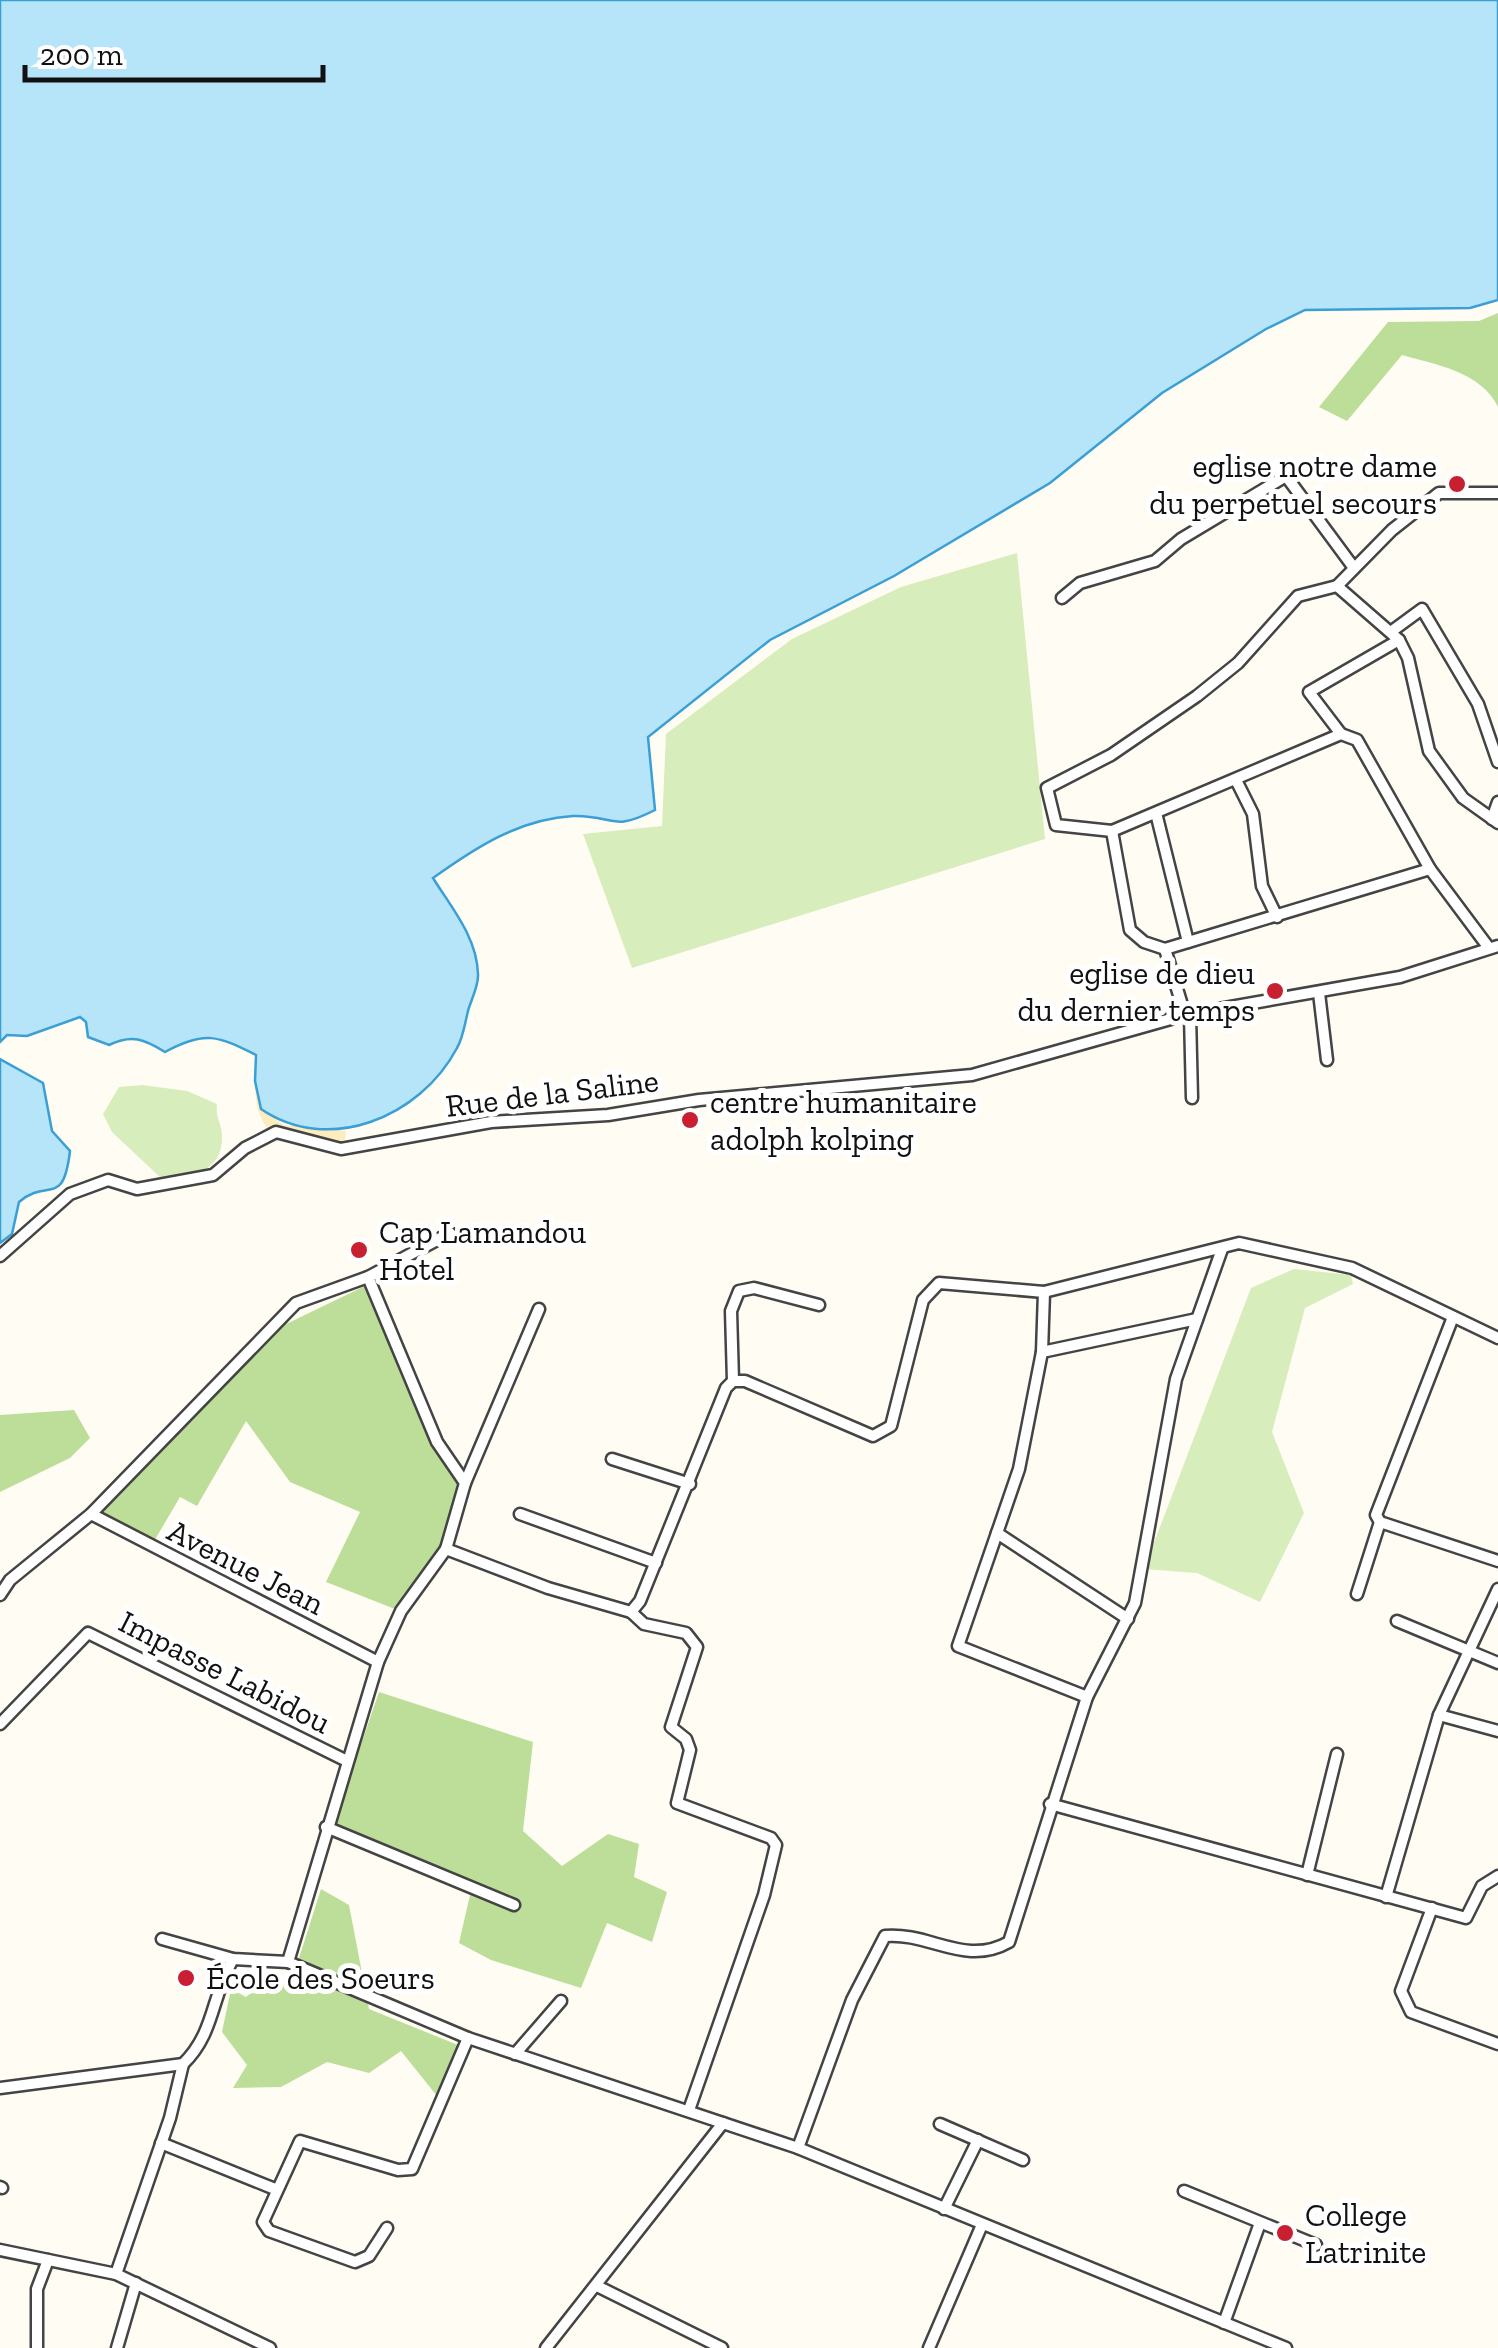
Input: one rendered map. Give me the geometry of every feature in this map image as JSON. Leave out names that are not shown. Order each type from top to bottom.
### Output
[{"type":"street","points":[[1062,598],[1080,583],[1155,561],[1181,539],[1286,476],[1354,568]]},
{"type":"street","points":[[1341,734],[1112,832],[1056,825],[1047,788],[1058,778],[1111,755],[1197,696],[1238,663],[1298,596],[1337,586],[1439,492],[1498,493]]},
{"type":"street","points":[[1337,586],[1395,636],[1408,658],[1429,752],[1462,798],[1495,821],[1498,802]]},
{"type":"street","points":[[1494,947],[1430,869],[1356,740],[1341,734],[1309,692],[1395,636],[1422,609],[1472,690],[1498,762]]},
{"type":"street","points":[[1236,780],[1253,814],[1262,886],[1277,917]]},
{"type":"street","points":[[1156,813],[1188,942]]},
{"type":"street","points":[[1112,832],[1130,930],[1144,942],[1166,949],[1430,869]]},
{"type":"street","name":"Rue de la Saline","points":[[0,1256],[70,1194],[108,1180],[137,1189],[214,1175],[245,1148],[276,1132],[341,1149],[491,1122],[608,1115],[699,1100],[972,1075],[1188,1015],[1400,977],[1494,947]]},
{"type":"street","points":[[1166,949],[1188,1015],[1192,1098]]},
{"type":"street","points":[[1318,993],[1327,1060]]},
{"type":"street","points":[[0,1595],[10,1580],[91,1514],[296,1303],[368,1277],[450,1234]]},
{"type":"street","points":[[631,1612],[690,1484],[726,1388],[733,1381],[745,1381],[873,1436],[891,1426],[930,1288],[939,1282],[1044,1292],[1240,1244],[1335,1262],[1498,1338]]},
{"type":"street","points":[[798,2148],[852,2000],[885,1936],[904,1934],[964,1953],[990,1953],[1008,1942],[1086,1697],[1128,1618],[1142,1568],[1160,1444],[1176,1379],[1222,1248]]},
{"type":"street","points":[[368,1277],[436,1442],[464,1483]]},
{"type":"street","points":[[733,1381],[731,1311],[739,1292],[754,1288],[818,1306]]},
{"type":"street","points":[[1044,1292],[1042,1352],[1019,1469],[958,1646],[1086,1697]]},
{"type":"street","points":[[288,1962],[378,1662],[401,1611],[446,1549],[464,1483],[539,1309]]},
{"type":"street","points":[[1453,1317],[1376,1515],[1380,1522],[1498,1561]]},
{"type":"street","points":[[1042,1352],[1197,1319]]},
{"type":"street","points":[[612,1459],[690,1484]]},
{"type":"street","name":"Avenue Jean","points":[[91,1514],[378,1662]]},
{"type":"street","points":[[520,1514],[656,1563]]},
{"type":"street","points":[[1358,1594],[1380,1522]]},
{"type":"street","points":[[996,1533],[1128,1618]]},
{"type":"street","points":[[446,1549],[548,1588],[631,1612],[644,1624],[686,1633],[697,1647],[671,1727],[689,1743],[677,1803],[771,1838],[776,1845],[764,1894],[689,2110]]},
{"type":"street","points":[[1386,1897],[1439,1715],[1472,1652],[1498,1589]]},
{"type":"street","points":[[1397,1621],[1498,1664]]},
{"type":"street","name":"Impasse Labidou","points":[[0,1724],[88,1633],[346,1760]]},
{"type":"street","points":[[1439,1715],[1498,1732]]},
{"type":"street","points":[[1307,1875],[1337,1754]]},
{"type":"street","points":[[1050,1804],[1466,1918],[1482,1886],[1498,1876]]},
{"type":"street","points":[[326,1827],[514,1906]]},
{"type":"street","points":[[1432,1908],[1401,1992],[1411,2012],[1498,2044]]},
{"type":"street","points":[[162,1939],[233,1959],[288,1962],[468,2038],[798,2148],[1286,2348]]},
{"type":"street","points":[[116,2274],[161,2143],[183,2064],[204,2043],[220,1982],[233,1959]]},
{"type":"street","points":[[515,2054],[561,2001]]},
{"type":"street","points":[[386,2228],[362,2262],[344,2260],[265,2227],[275,2189],[300,2141],[398,2170],[412,2169],[468,2038]]},
{"type":"street","points":[[0,2088],[183,2064]]},
{"type":"street","points":[[546,2348],[724,2123]]},
{"type":"street","points":[[940,2124],[1024,2160]]},
{"type":"street","points":[[944,2209],[978,2140]]},
{"type":"street","points":[[161,2143],[275,2189]]},
{"type":"street","points":[[1184,2191],[1316,2245]]},
{"type":"street","points":[[1224,2323],[1260,2224]]},
{"type":"street","points":[[929,2348],[981,2226]]},
{"type":"street","points":[[0,2250],[116,2274],[270,2348]]},
{"type":"street","points":[[37,2348],[38,2290],[48,2260]]},
{"type":"street","points":[[117,2348],[136,2283]]},
{"type":"street","points":[[596,2286],[722,2348]]},
{"type":"green space","points":[[1498,313],[1498,407],[1481,385],[1469,378],[1402,355],[1347,421],[1319,407],[1388,322],[1479,321]]},
{"type":"green space","points":[[1017,553],[1045,839],[632,968],[583,834],[662,826],[666,734],[792,639],[901,587]]},
{"type":"green space","points":[[142,1085],[187,1091],[217,1104],[221,1148],[211,1165],[194,1174],[162,1179],[112,1132],[103,1114],[119,1087]]},
{"type":"green space","points":[[1294,1269],[1351,1275],[1353,1284],[1305,1308],[1272,1432],[1304,1513],[1260,1602],[1197,1573],[1144,1569],[1251,1288]]},
{"type":"green space","points":[[367,1285],[460,1485],[438,1556],[395,1609],[326,1582],[360,1512],[290,1482],[246,1421],[197,1506],[180,1497],[153,1543],[97,1511],[282,1326]]},
{"type":"green space","points":[[74,1410],[90,1438],[70,1458],[0,1492],[0,1415]]},
{"type":"green space","points":[[379,1692],[533,1742],[523,1831],[562,1866],[608,1834],[639,1844],[634,1877],[667,1892],[652,1942],[607,1923],[581,1988],[491,1960],[459,1943],[470,1895],[330,1835]]},
{"type":"green space","points":[[321,1889],[349,1905],[369,2009],[458,2045],[437,2096],[401,2051],[369,2073],[327,2062],[281,2087],[233,2088],[247,2065],[222,2032],[231,1989],[246,1997],[262,1984],[293,1977]]},
{"type":"sand","points":[[255,1081],[261,1109],[284,1125],[346,1131],[345,1140],[308,1143],[280,1138],[261,1118]]},
{"type":"water","points":[[0,0],[1498,0],[1498,300],[1470,308],[1305,310],[1266,329],[1162,393],[1050,483],[894,576],[770,640],[648,737],[655,810],[620,822],[573,816],[534,823],[482,846],[433,878],[462,923],[477,960],[477,983],[459,1044],[441,1073],[396,1110],[370,1122],[315,1129],[287,1122],[261,1109],[255,1081],[256,1055],[221,1040],[201,1038],[165,1052],[138,1040],[109,1045],[88,1037],[86,1022],[80,1017],[27,1036],[7,1035],[0,1042]]},
{"type":"water","points":[[0,1059],[43,1083],[52,1131],[70,1151],[63,1180],[53,1189],[19,1202],[12,1234],[0,1243]]},
{"type":"place","name":"eglise notre dame du perpetuel secours","points":[[1457,484]]},
{"type":"place","name":"eglise de dieu du dernier temps","points":[[1275,991]]},
{"type":"place","name":"centre humanitaire adolph kolping","points":[[690,1120]]},
{"type":"place","name":"Cap Lamandou Hotel","points":[[359,1250]]},
{"type":"place","name":"École des Soeurs","points":[[186,1978]]},
{"type":"place","name":"College Latrinite","points":[[1285,2233]]}]
